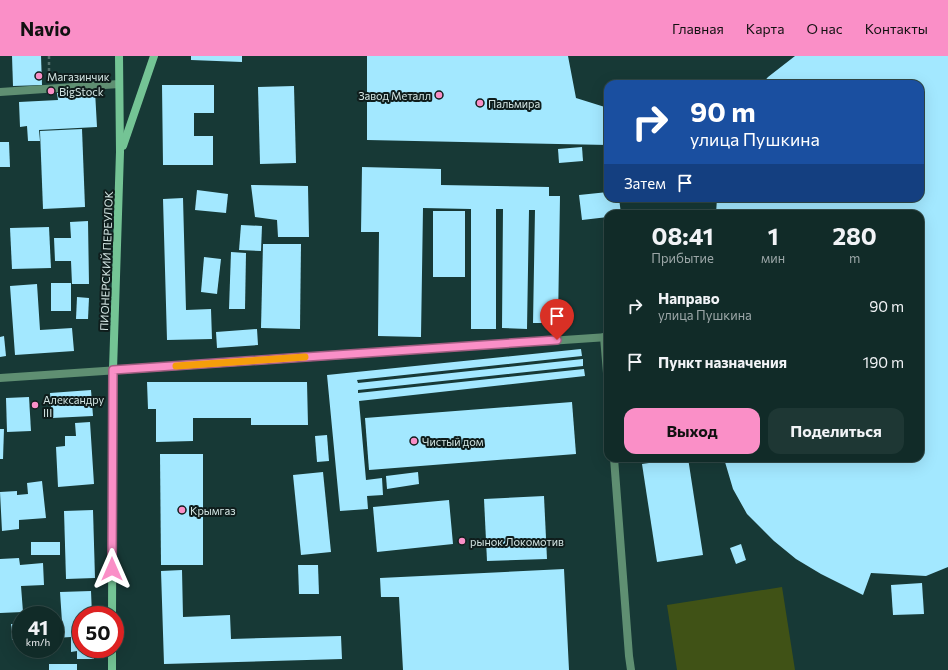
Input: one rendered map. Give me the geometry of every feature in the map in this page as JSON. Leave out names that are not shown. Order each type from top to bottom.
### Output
[{"type":"main road","name":"ПИОНЕРСКИЙ ПЕРЕУЛОК","points":[[112,606],[113,370],[120,152],[119,56]]},
{"type":"main road","name":"ПИОНЕРСКИЙ ПЕРЕУЛОК","points":[[120,152],[154,56]]},
{"type":"main road","points":[[112,658],[112,670]]},
{"type":"street","points":[[0,92],[119,84]]},
{"type":"street","points":[[0,378],[604,337]]},
{"type":"street","points":[[614,462],[631,670]]},
{"type":"path","points":[[49,56],[50,89]]},
{"type":"green space","points":[[782,587],[795,670],[677,670],[667,605]]},
{"type":"building","points":[[12,56],[41,56],[42,85],[13,86]]},
{"type":"building","points":[[191,56],[242,56],[242,62],[191,60]]},
{"type":"building","name":"Пальмира","points":[[367,56],[568,56],[576,98],[604,107],[604,145],[367,140]]},
{"type":"building","points":[[795,56],[948,56],[948,567],[926,576],[871,573],[863,595],[821,574],[796,559],[774,541],[747,514],[733,489],[725,462],[924,462],[924,210],[716,210],[717,202],[924,202],[924,80],[765,80]]},
{"type":"building","points":[[162,85],[214,85],[214,113],[194,113],[194,136],[213,136],[213,165],[163,165]]},
{"type":"building","points":[[294,86],[296,163],[260,164],[258,87]]},
{"type":"building","points":[[95,91],[97,127],[39,130],[40,141],[28,141],[27,126],[20,127],[19,102],[58,100],[57,93]]},
{"type":"building","points":[[82,129],[85,207],[43,209],[40,131]]},
{"type":"building","points":[[0,142],[9,142],[10,167],[0,167]]},
{"type":"building","points":[[582,147],[583,161],[559,163],[558,149]]},
{"type":"building","points":[[362,167],[441,169],[441,185],[549,187],[549,196],[560,196],[558,323],[533,323],[535,210],[529,210],[527,329],[502,328],[503,209],[496,209],[496,329],[471,329],[471,209],[423,208],[421,337],[378,336],[379,232],[361,232]]},
{"type":"building","points":[[251,185],[308,186],[309,237],[278,237],[277,220],[255,217]]},
{"type":"building","points":[[197,190],[228,194],[226,213],[195,210]]},
{"type":"building","points":[[604,192],[604,202],[620,202],[620,210],[604,210],[604,217],[582,220],[579,195]]},
{"type":"building","points":[[183,198],[186,310],[211,309],[212,339],[167,340],[163,199]]},
{"type":"building","points":[[433,211],[465,211],[465,277],[433,277]]},
{"type":"building","points":[[88,221],[89,284],[72,284],[71,261],[55,261],[54,238],[71,238],[70,222]]},
{"type":"building","points":[[241,225],[262,226],[261,251],[239,250]]},
{"type":"building","points":[[49,227],[51,268],[12,269],[10,228]]},
{"type":"building","points":[[263,244],[301,244],[300,329],[261,328]]},
{"type":"building","points":[[231,252],[246,253],[245,309],[229,309]]},
{"type":"building","points":[[204,257],[221,259],[217,294],[201,292]]},
{"type":"building","points":[[51,283],[71,283],[71,311],[51,311]]},
{"type":"building","points":[[37,284],[40,330],[72,328],[74,351],[15,355],[10,286]]},
{"type":"building","points":[[77,297],[89,298],[88,319],[76,319]]},
{"type":"building","points":[[257,329],[258,345],[217,348],[216,332]]},
{"type":"building","points":[[4,336],[6,356],[0,357],[0,337]]},
{"type":"building","points":[[581,349],[582,356],[357,380],[358,383],[583,359],[583,366],[358,390],[358,393],[584,369],[585,376],[359,401],[366,480],[382,478],[383,495],[367,496],[368,509],[340,511],[327,375]]},
{"type":"building","points":[[147,382],[307,382],[308,425],[251,425],[251,418],[193,418],[193,441],[156,442],[156,409],[148,409]]},
{"type":"building","points":[[91,390],[93,416],[52,418],[50,393]]},
{"type":"building","points":[[29,397],[31,431],[7,432],[6,398]]},
{"type":"building","points":[[572,402],[576,454],[369,470],[365,418]]},
{"type":"building","points":[[90,422],[94,484],[58,487],[56,447],[65,446],[65,436],[76,436],[75,423]]},
{"type":"building","points":[[0,429],[4,429],[3,459],[0,459]]},
{"type":"building","points":[[327,435],[329,461],[317,462],[315,436]]},
{"type":"building","name":"Крымгаз","points":[[160,454],[203,454],[203,565],[161,565]]},
{"type":"building","points":[[656,462],[689,462],[703,555],[657,562],[642,464]]},
{"type":"building","points":[[323,472],[331,552],[301,555],[293,475]]},
{"type":"building","points":[[418,472],[419,484],[387,489],[386,476]]},
{"type":"building","points":[[42,481],[46,518],[19,520],[19,529],[2,531],[0,492],[17,491],[17,495],[28,494],[27,483]]},
{"type":"building","points":[[544,496],[547,559],[487,561],[484,499]]},
{"type":"building","points":[[449,500],[453,544],[377,552],[373,507]]},
{"type":"building","points":[[93,510],[95,578],[66,579],[64,511]]},
{"type":"building","points":[[31,542],[60,542],[60,555],[31,555]]},
{"type":"building","points":[[741,544],[746,560],[736,564],[730,548]]},
{"type":"building","points":[[19,558],[20,565],[43,563],[44,585],[21,586],[23,606],[12,606],[12,612],[0,613],[0,559]]},
{"type":"building","points":[[298,565],[318,565],[319,594],[299,594]]},
{"type":"building","points":[[564,569],[569,670],[403,670],[399,597],[381,597],[380,578]]},
{"type":"building","points":[[182,570],[183,617],[230,615],[231,639],[341,636],[342,659],[164,664],[161,571]]},
{"type":"building","points":[[922,583],[924,614],[893,615],[891,585]]},
{"type":"building","points":[[91,591],[92,606],[72,606],[72,652],[71,637],[64,637],[64,606],[61,606],[60,592]]},
{"type":"building","points":[[77,658],[94,658],[94,659]]},
{"type":"building","points":[[49,664],[77,664],[77,670],[49,670]]},
{"type":"slow traffic","points":[[176,366],[305,357]]},
{"type":"place","name":"Магазинчик","points":[[39,76]]},
{"type":"place","name":"BigStock","points":[[51,91]]},
{"type":"place","name":"Завод Металл","points":[[439,95]]},
{"type":"place","name":"Пальмира","points":[[480,103]]},
{"type":"place","name":"Александру III","points":[[35,405]]},
{"type":"place","name":"Чистый дом","points":[[414,441]]},
{"type":"place","name":"Крымгаз","points":[[182,510]]},
{"type":"place","name":"рынок Локомотив","points":[[462,541]]},
{"type":"route","points":[[112,569],[113,370],[557,340]]}]
